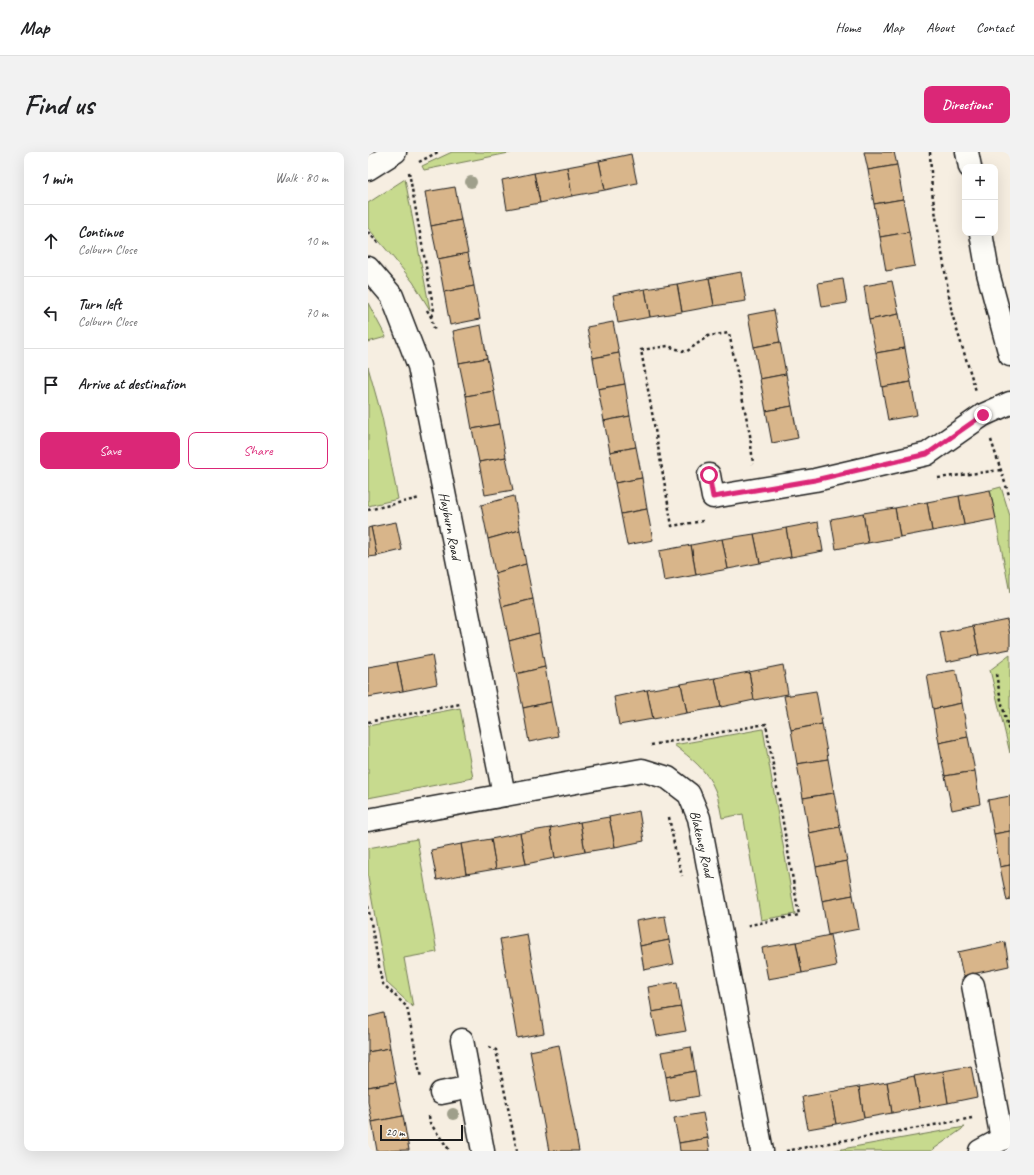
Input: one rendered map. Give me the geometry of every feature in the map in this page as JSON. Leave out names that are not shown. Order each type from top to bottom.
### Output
[{"type":"street","points":[[967,152],[969,164]]},
{"type":"street","points":[[368,169],[402,160]]},
{"type":"street","points":[[982,236],[988,273],[1010,355]]},
{"type":"street","name":"Hayburn Road","points":[[368,268],[392,296],[419,366],[504,795]]},
{"type":"street","points":[[709,475],[713,497],[815,480],[927,454],[983,415],[1010,404]]},
{"type":"street","name":"Blakeney Road","points":[[368,820],[642,770],[668,778],[689,794],[699,818],[762,1151]]},
{"type":"street","points":[[973,985],[997,1113],[1006,1138],[980,1151]]},
{"type":"street","points":[[462,1040],[484,1151]]},
{"type":"street","points":[[434,1101],[471,1087]]},
{"type":"path","points":[[930,152],[932,192],[952,314],[1010,498]]},
{"type":"path","points":[[402,160],[434,311],[431,317]]},
{"type":"path","points":[[708,520],[672,526],[641,350],[668,346],[686,352],[708,336],[729,333],[750,435],[753,470]]},
{"type":"path","points":[[970,396],[976,390]]},
{"type":"path","points":[[937,478],[1001,470]]},
{"type":"path","points":[[368,510],[444,493]]},
{"type":"path","points":[[996,674],[1010,736]]},
{"type":"path","points":[[368,722],[485,698]]},
{"type":"path","points":[[668,812],[675,849],[684,883]]},
{"type":"path","points":[[368,906],[382,983],[407,1007],[422,1081]]},
{"type":"path","points":[[462,1040],[476,1042],[496,1050],[517,1151]]},
{"type":"path","points":[[434,1101],[430,1123],[450,1151]]},
{"type":"path","points":[[786,1151],[997,1113]]},
{"type":"green space","points":[[452,152],[514,152],[424,170],[422,166]]},
{"type":"green space","points":[[405,179],[430,310],[413,282],[368,228],[368,203]]},
{"type":"green space","points":[[368,303],[386,337],[368,342]]},
{"type":"green space","points":[[368,367],[382,417],[398,499],[368,506]]},
{"type":"green space","points":[[1001,487],[1010,516],[1010,593],[990,490]]},
{"type":"green space","points":[[1010,655],[1010,753],[990,670]]},
{"type":"green space","points":[[460,708],[473,778],[368,798],[368,726]]},
{"type":"green space","points":[[763,729],[795,914],[761,920],[743,814],[722,818],[716,793],[708,776],[674,745]]},
{"type":"green space","points":[[417,839],[437,952],[404,958],[413,1007],[387,983],[368,878],[368,848]]},
{"type":"green space","points":[[965,1127],[931,1151],[831,1151]]},
{"type":"building","points":[[864,152],[894,152],[897,165],[868,170]]},
{"type":"building","points":[[631,154],[637,183],[605,190],[599,161]]},
{"type":"building","points":[[599,161],[605,190],[572,196],[567,167]]},
{"type":"building","points":[[897,165],[903,199],[874,204],[868,170]]},
{"type":"building","points":[[567,167],[572,196],[540,203],[534,173]]},
{"type":"building","points":[[534,173],[540,203],[507,209],[502,180]]},
{"type":"building","points":[[455,187],[461,220],[431,226],[425,192]]},
{"type":"building","points":[[903,199],[909,232],[880,237],[874,204]]},
{"type":"building","points":[[461,220],[468,253],[438,259],[431,226]]},
{"type":"building","points":[[909,232],[915,266],[886,271],[880,237]]},
{"type":"building","points":[[468,253],[474,286],[444,292],[438,259]]},
{"type":"building","points":[[741,272],[746,301],[714,306],[709,278]]},
{"type":"building","points":[[709,278],[714,306],[682,312],[677,284]]},
{"type":"building","points":[[843,279],[847,303],[822,307],[818,283]]},
{"type":"building","points":[[892,281],[899,314],[869,320],[864,286]]},
{"type":"building","points":[[677,284],[682,312],[650,317],[645,289]]},
{"type":"building","points":[[474,286],[480,319],[450,325],[444,292]]},
{"type":"building","points":[[645,289],[650,317],[618,323],[613,295]]},
{"type":"building","points":[[774,310],[780,342],[754,347],[748,315]]},
{"type":"building","points":[[899,314],[905,348],[876,353],[869,320]]},
{"type":"building","points":[[613,322],[619,353],[593,358],[587,327]]},
{"type":"building","points":[[481,325],[487,358],[459,363],[453,331]]},
{"type":"building","points":[[780,342],[786,374],[760,379],[754,347]]},
{"type":"building","points":[[905,348],[911,382],[882,387],[876,353]]},
{"type":"building","points":[[619,353],[625,384],[598,389],[593,358]]},
{"type":"building","points":[[487,358],[494,391],[466,396],[459,363]]},
{"type":"building","points":[[786,374],[792,406],[766,411],[760,379]]},
{"type":"building","points":[[911,382],[917,415],[888,420],[882,387]]},
{"type":"building","points":[[625,384],[630,416],[604,421],[598,389]]},
{"type":"building","points":[[494,391],[500,424],[472,429],[466,396]]},
{"type":"building","points":[[792,406],[798,438],[772,443],[766,411]]},
{"type":"building","points":[[630,416],[636,447],[610,452],[604,421]]},
{"type":"building","points":[[500,424],[506,457],[479,462],[472,429]]},
{"type":"building","points":[[636,447],[642,478],[615,483],[610,452]]},
{"type":"building","points":[[506,457],[513,490],[485,495],[479,462]]},
{"type":"building","points":[[642,478],[647,509],[621,514],[615,483]]},
{"type":"building","points":[[990,490],[996,519],[964,525],[959,496]]},
{"type":"building","points":[[514,496],[520,530],[488,539],[481,505]]},
{"type":"building","points":[[959,496],[964,525],[932,531],[927,502]]},
{"type":"building","points":[[927,502],[932,531],[900,537],[895,508]]},
{"type":"building","points":[[895,508],[900,537],[868,543],[863,513]]},
{"type":"building","points":[[647,509],[653,540],[627,545],[621,514]]},
{"type":"building","points":[[863,513],[868,543],[836,549],[831,519]]},
{"type":"building","points":[[396,522],[402,550],[377,556],[371,527]]},
{"type":"building","points":[[818,522],[823,551],[791,557],[786,528]]},
{"type":"building","points":[[371,527],[377,556],[368,557],[368,528]]},
{"type":"building","points":[[786,528],[791,557],[760,563],[754,534]]},
{"type":"building","points":[[520,530],[526,564],[495,573],[488,539]]},
{"type":"building","points":[[754,534],[760,563],[728,569],[722,539]]},
{"type":"building","points":[[722,539],[728,569],[696,575],[691,545]]},
{"type":"building","points":[[691,545],[696,575],[664,581],[659,551]]},
{"type":"building","points":[[526,564],[533,599],[502,607],[495,573]]},
{"type":"building","points":[[533,599],[539,633],[509,641],[502,607]]},
{"type":"building","points":[[1007,619],[1010,635],[1010,649],[979,655],[973,626]]},
{"type":"building","points":[[973,626],[979,655],[946,662],[940,633]]},
{"type":"building","points":[[539,633],[545,667],[516,674],[509,641]]},
{"type":"building","points":[[432,655],[437,684],[403,691],[397,662]]},
{"type":"building","points":[[397,662],[403,691],[368,697],[368,667]]},
{"type":"building","points":[[783,665],[788,694],[754,700],[749,672]]},
{"type":"building","points":[[545,667],[551,702],[523,708],[516,674]]},
{"type":"building","points":[[956,670],[962,703],[933,709],[927,675]]},
{"type":"building","points":[[749,672],[754,700],[721,707],[715,678]]},
{"type":"building","points":[[715,678],[721,707],[687,713],[681,684]]},
{"type":"building","points":[[681,684],[687,713],[653,719],[647,690]]},
{"type":"building","points":[[647,690],[653,719],[619,725],[614,697]]},
{"type":"building","points":[[816,691],[822,724],[791,730],[784,696]]},
{"type":"building","points":[[551,702],[558,736],[529,742],[523,708]]},
{"type":"building","points":[[962,703],[968,737],[939,743],[933,709]]},
{"type":"building","points":[[822,724],[828,759],[797,764],[791,730]]},
{"type":"building","points":[[968,737],[975,771],[945,776],[939,743]]},
{"type":"building","points":[[828,759],[834,793],[803,798],[797,764]]},
{"type":"building","points":[[975,771],[980,804],[952,810],[945,776]]},
{"type":"building","points":[[834,793],[840,827],[809,833],[803,798]]},
{"type":"building","points":[[1010,796],[1010,831],[994,834],[988,800]]},
{"type":"building","points":[[639,811],[644,841],[615,847],[609,817]]},
{"type":"building","points":[[609,817],[615,847],[585,852],[580,822]]},
{"type":"building","points":[[580,822],[585,852],[555,858],[550,828]]},
{"type":"building","points":[[840,827],[847,861],[816,867],[809,833]]},
{"type":"building","points":[[550,828],[555,858],[526,864],[520,833]]},
{"type":"building","points":[[1010,831],[1010,865],[1000,867],[994,834]]},
{"type":"building","points":[[520,833],[526,864],[496,869],[491,839]]},
{"type":"building","points":[[491,839],[496,869],[466,874],[461,844]]},
{"type":"building","points":[[461,844],[466,874],[437,880],[431,850]]},
{"type":"building","points":[[847,861],[853,895],[822,901],[816,867]]},
{"type":"building","points":[[1010,865],[1010,900],[1007,901],[1000,867]]},
{"type":"building","points":[[853,895],[859,929],[828,935],[822,901]]},
{"type":"building","points":[[665,916],[669,940],[640,946],[636,921]]},
{"type":"building","points":[[527,934],[544,1033],[517,1038],[500,939]]},
{"type":"building","points":[[830,935],[836,966],[802,973],[796,942]]},
{"type":"building","points":[[669,940],[674,964],[644,970],[640,946]]},
{"type":"building","points":[[796,942],[802,973],[768,979],[762,948]]},
{"type":"building","points":[[1005,942],[1009,966],[963,976],[958,952]]},
{"type":"building","points":[[677,982],[681,1007],[652,1012],[648,987]]},
{"type":"building","points":[[681,1007],[686,1031],[657,1036],[652,1012]]},
{"type":"building","points":[[384,1013],[390,1048],[368,1052],[368,1017]]},
{"type":"building","points":[[559,1045],[579,1151],[549,1151],[530,1051]]},
{"type":"building","points":[[691,1047],[695,1071],[666,1077],[661,1052]]},
{"type":"building","points":[[390,1048],[396,1082],[368,1087],[368,1052]]},
{"type":"building","points":[[971,1066],[977,1097],[948,1103],[943,1071]]},
{"type":"building","points":[[695,1071],[699,1096],[670,1101],[666,1077]]},
{"type":"building","points":[[943,1071],[948,1103],[920,1108],[914,1076]]},
{"type":"building","points":[[914,1076],[920,1108],[892,1113],[887,1082]]},
{"type":"building","points":[[396,1082],[403,1116],[372,1122],[368,1102],[368,1087]]},
{"type":"building","points":[[887,1082],[892,1113],[864,1118],[859,1087]]},
{"type":"building","points":[[859,1087],[864,1118],[836,1124],[830,1092]]},
{"type":"building","points":[[830,1092],[836,1124],[808,1129],[802,1097]]},
{"type":"building","points":[[703,1113],[708,1138],[679,1143],[674,1118]]},
{"type":"building","points":[[403,1116],[409,1150],[377,1151],[372,1122]]},
{"type":"building","points":[[708,1138],[710,1151],[680,1151],[679,1143]]},
{"type":"route","points":[[709,475],[713,497],[815,480],[927,454],[983,415]]}]
